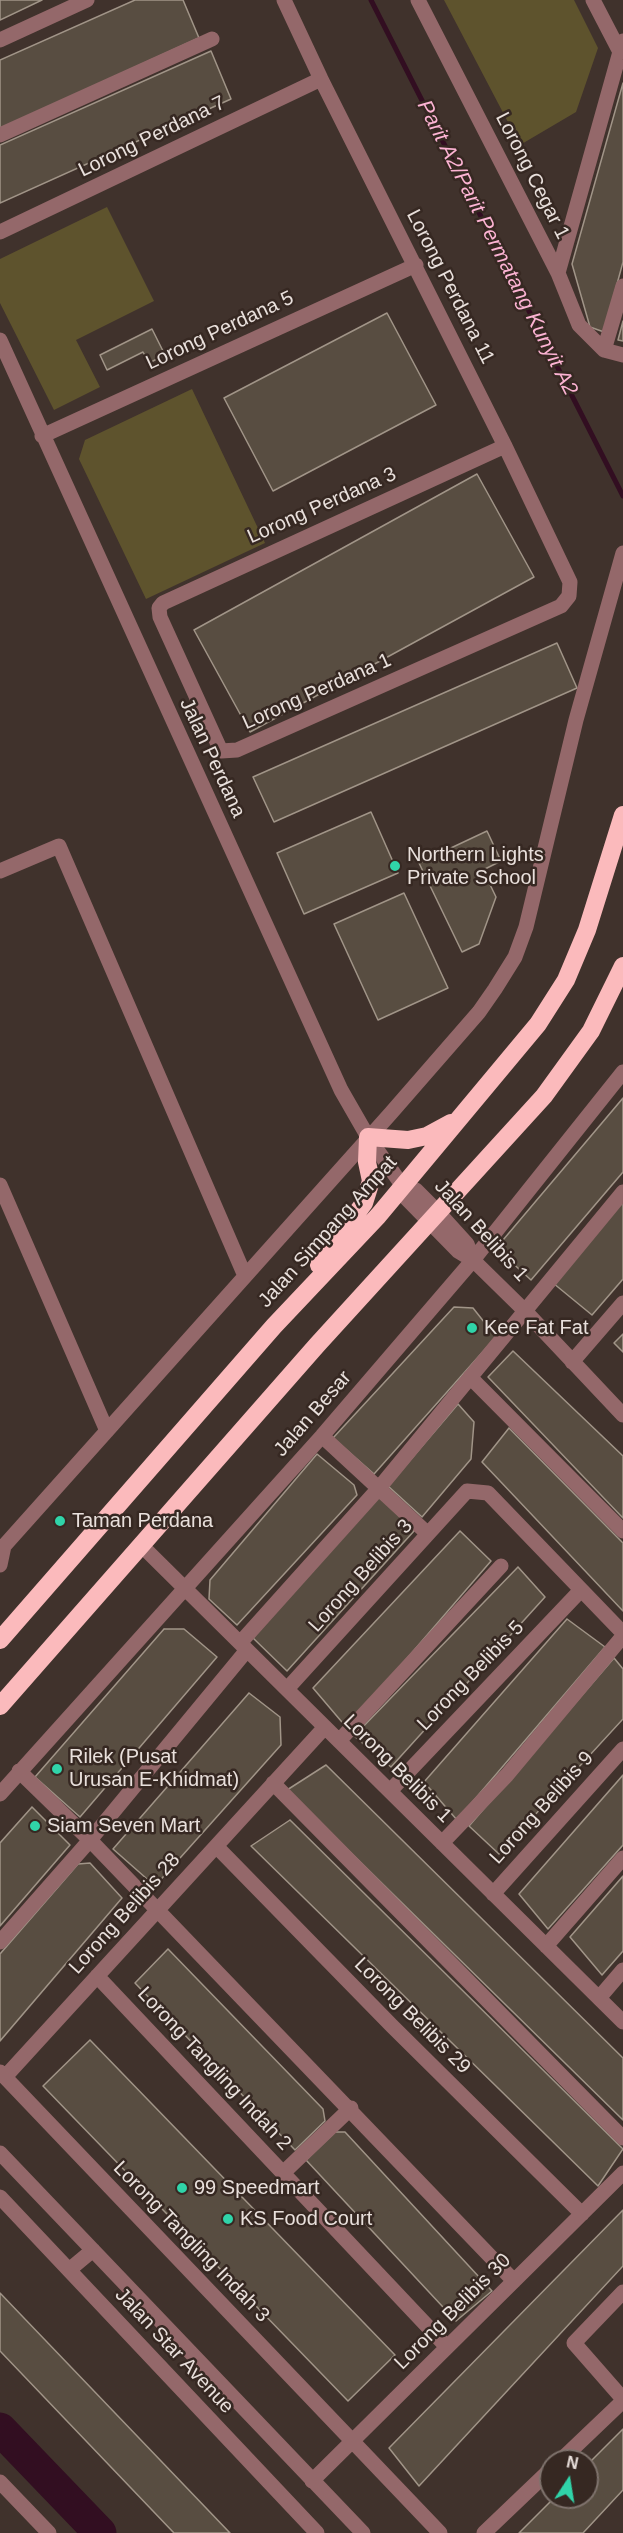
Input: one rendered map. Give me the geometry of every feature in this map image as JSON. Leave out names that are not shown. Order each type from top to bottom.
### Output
[{"type":"highway","name":"Jalan Simpang Ampat","points":[[0,1640],[274,1326],[378,1216],[538,1024],[566,980],[605,877],[623,815]]},
{"type":"highway","points":[[0,1706],[433,1217],[544,1096],[591,1031],[623,966]]},
{"type":"highway","points":[[274,1326],[364,1203],[371,1181],[367,1162],[368,1137],[408,1140],[427,1136],[463,1116]]},
{"type":"street","points":[[0,40],[87,0]]},
{"type":"street","name":"Lorong Perdana 11","points":[[284,0],[321,79],[505,446],[570,582],[569,596]]},
{"type":"street","name":"Lorong Cegar 1","points":[[418,0],[558,273],[579,324],[604,350]]},
{"type":"street","points":[[558,273],[621,47],[593,0]]},
{"type":"street","points":[[0,135],[212,39]]},
{"type":"street","name":"Lorong Perdana 7","points":[[0,232],[321,79]]},
{"type":"street","name":"Lorong Perdana 5","points":[[42,436],[416,265]]},
{"type":"street","points":[[623,286],[604,350],[623,355]]},
{"type":"street","name":"Jalan Perdana","points":[[0,340],[341,1090],[368,1137],[402,1185]]},
{"type":"street","name":"Lorong Perdana 3","points":[[159,608],[171,598],[505,446]]},
{"type":"street","points":[[0,1565],[2,1541],[106,1431],[479,1012],[515,957],[526,927],[576,720],[622,556]]},
{"type":"street","name":"Lorong Perdana 1","points":[[159,608],[160,617],[221,751],[229,753],[561,606],[569,596]]},
{"type":"street","points":[[0,871],[59,846],[245,1276]]},
{"type":"street","name":"Jalan Besar","points":[[0,1794],[186,1590],[474,1260],[623,1072]]},
{"type":"street","points":[[0,1185],[106,1431]]},
{"type":"street","name":"Jalan Belibis 1","points":[[402,1185],[416,1190],[433,1217],[467,1244],[474,1260],[623,1415]]},
{"type":"street","points":[[0,1942],[90,1840],[244,1647],[379,1488],[623,1192]]},
{"type":"street","points":[[572,1362],[623,1303]]},
{"type":"street","points":[[470,1377],[623,1531]]},
{"type":"street","points":[[322,1436],[428,1534]]},
{"type":"street","name":"Lorong Belibis 3","points":[[287,1689],[467,1491],[488,1493],[581,1590]]},
{"type":"street","name":"Lorong Belibis 1","points":[[141,1545],[623,2022]]},
{"type":"street","points":[[339,1741],[501,1566]]},
{"type":"street","points":[[442,1843],[507,1775],[623,1634],[581,1590]]},
{"type":"street","name":"Lorong Belibis 5","points":[[390,1791],[581,1590]]},
{"type":"street","name":"Lorong Belibis 28","points":[[2,2074],[97,1976],[325,1727]]},
{"type":"street","name":"Lorong Belibis 9","points":[[493,1894],[623,1749]]},
{"type":"street","points":[[19,1771],[90,1840],[351,2108],[514,2281]]},
{"type":"street","points":[[273,1783],[623,2138]]},
{"type":"street","name":"Lorong Belibis 29","points":[[216,1846],[392,2026],[582,2214]]},
{"type":"street","points":[[546,1946],[623,1858]]},
{"type":"street","points":[[598,1998],[623,1970]]},
{"type":"street","name":"Lorong Tangling Indah 2","points":[[97,1976],[447,2347]]},
{"type":"street","name":"Lorong Tangling Indah 3","points":[[2,2074],[440,2533]]},
{"type":"street","points":[[283,2173],[351,2108]]},
{"type":"street","points":[[0,2153],[312,2481],[356,2531]]},
{"type":"street","name":"Lorong Belibis 30","points":[[312,2481],[623,2173]]},
{"type":"street","name":"Jalan Star Avenue","points":[[0,2197],[317,2533]]},
{"type":"street","points":[[69,2270],[93,2250]]},
{"type":"street","points":[[572,2449],[623,2400],[574,2343],[623,2292]]},
{"type":"street","points":[[484,2533],[539,2480]]},
{"type":"street","points":[[0,2482],[49,2533]]},
{"type":"shaded area","points":[[444,0],[574,0],[598,48],[576,112],[520,145]]},
{"type":"shaded area","points":[[107,207],[154,301],[76,340],[100,387],[54,410],[0,303],[0,259]]},
{"type":"shaded area","points":[[192,389],[265,543],[146,599],[79,459],[85,440]]},
{"type":"building","points":[[0,0],[42,0],[0,20]]},
{"type":"building","points":[[135,0],[183,0],[199,38],[0,129],[0,60]]},
{"type":"building","points":[[211,51],[231,99],[0,203],[0,145]]},
{"type":"building","points":[[623,83],[623,262],[604,332],[590,327],[572,264]]},
{"type":"building","points":[[387,313],[436,405],[273,491],[224,398]]},
{"type":"building","points":[[623,321],[623,341],[618,340]]},
{"type":"building","points":[[152,329],[165,355],[149,363],[143,352],[107,370],[100,355]]},
{"type":"building","points":[[477,474],[534,577],[250,732],[194,630]]},
{"type":"building","points":[[557,643],[577,688],[274,822],[253,777]]},
{"type":"building","points":[[371,812],[398,873],[304,914],[277,853]]},
{"type":"building","points":[[487,831],[501,861],[483,870],[496,897],[479,944],[462,952],[419,863]]},
{"type":"building","points":[[404,893],[448,988],[378,1020],[334,924]]},
{"type":"building","points":[[623,1098],[623,1172],[531,1280],[507,1258],[503,1240]]},
{"type":"building","points":[[623,1195],[623,1279],[592,1315],[553,1283]]},
{"type":"building","points":[[454,1307],[473,1308],[496,1337],[374,1474],[333,1438]]},
{"type":"building","points":[[623,1334],[623,1352],[614,1343]]},
{"type":"building","points":[[513,1351],[623,1456],[623,1518],[488,1377]]},
{"type":"building","points":[[458,1404],[474,1422],[471,1459],[422,1517],[388,1486]]},
{"type":"building","points":[[509,1428],[623,1543],[623,1611],[482,1462]]},
{"type":"building","points":[[317,1454],[354,1485],[357,1495],[237,1625],[209,1599],[210,1580]]},
{"type":"building","points":[[378,1494],[414,1531],[287,1671],[252,1637]]},
{"type":"building","points":[[460,1531],[491,1561],[347,1728],[313,1688]]},
{"type":"building","points":[[518,1567],[545,1597],[391,1767],[354,1736]]},
{"type":"building","points":[[567,1619],[605,1647],[457,1820],[424,1782]]},
{"type":"building","points":[[164,1629],[184,1629],[217,1657],[80,1817],[35,1777]]},
{"type":"building","points":[[614,1658],[623,1669],[623,1719],[499,1854],[469,1826]]},
{"type":"building","points":[[249,1693],[280,1717],[281,1745],[155,1886],[113,1849]]},
{"type":"building","points":[[326,1765],[623,2058],[623,2120],[287,1790]]},
{"type":"building","points":[[623,1775],[623,1845],[548,1929],[519,1894]]},
{"type":"building","points":[[32,1807],[70,1845],[0,1926],[0,1843]]},
{"type":"building","points":[[290,1820],[623,2149],[598,2186],[251,1846]]},
{"type":"building","points":[[90,1863],[122,1898],[0,2041],[0,1954],[78,1864]]},
{"type":"building","points":[[623,1876],[623,1951],[602,1975],[570,1937]]},
{"type":"building","points":[[168,1949],[323,2109],[325,2121],[295,2150],[135,1983]]},
{"type":"building","points":[[90,2040],[395,2355],[348,2401],[43,2086]]},
{"type":"building","points":[[335,2132],[345,2132],[492,2291],[456,2321],[306,2160]]},
{"type":"building","points":[[623,2210],[623,2266],[419,2486],[389,2448]]},
{"type":"building","points":[[0,2293],[230,2533],[174,2533],[0,2351]]},
{"type":"building","points":[[623,2429],[623,2490],[583,2533],[519,2533],[543,2509],[599,2509],[599,2453]]},
{"type":"waterway","name":"Parit A2/Parit Permatang Kunyit A2","points":[[371,0],[623,496]]},
{"type":"waterway","points":[[0,2429],[100,2533]]},
{"type":"place","name":"Northern Lights Private School","points":[[395,866]]},
{"type":"place","name":"Kee Fat Fat","points":[[472,1328]]},
{"type":"place","name":"Taman Perdana","points":[[60,1521]]},
{"type":"place","name":"Rilek (Pusat Urusan E-Khidmat)","points":[[57,1769]]},
{"type":"place","name":"Siam Seven Mart","points":[[35,1826]]},
{"type":"place","name":"99 Speedmart","points":[[182,2188]]},
{"type":"place","name":"KS Food Court","points":[[228,2219]]}]
